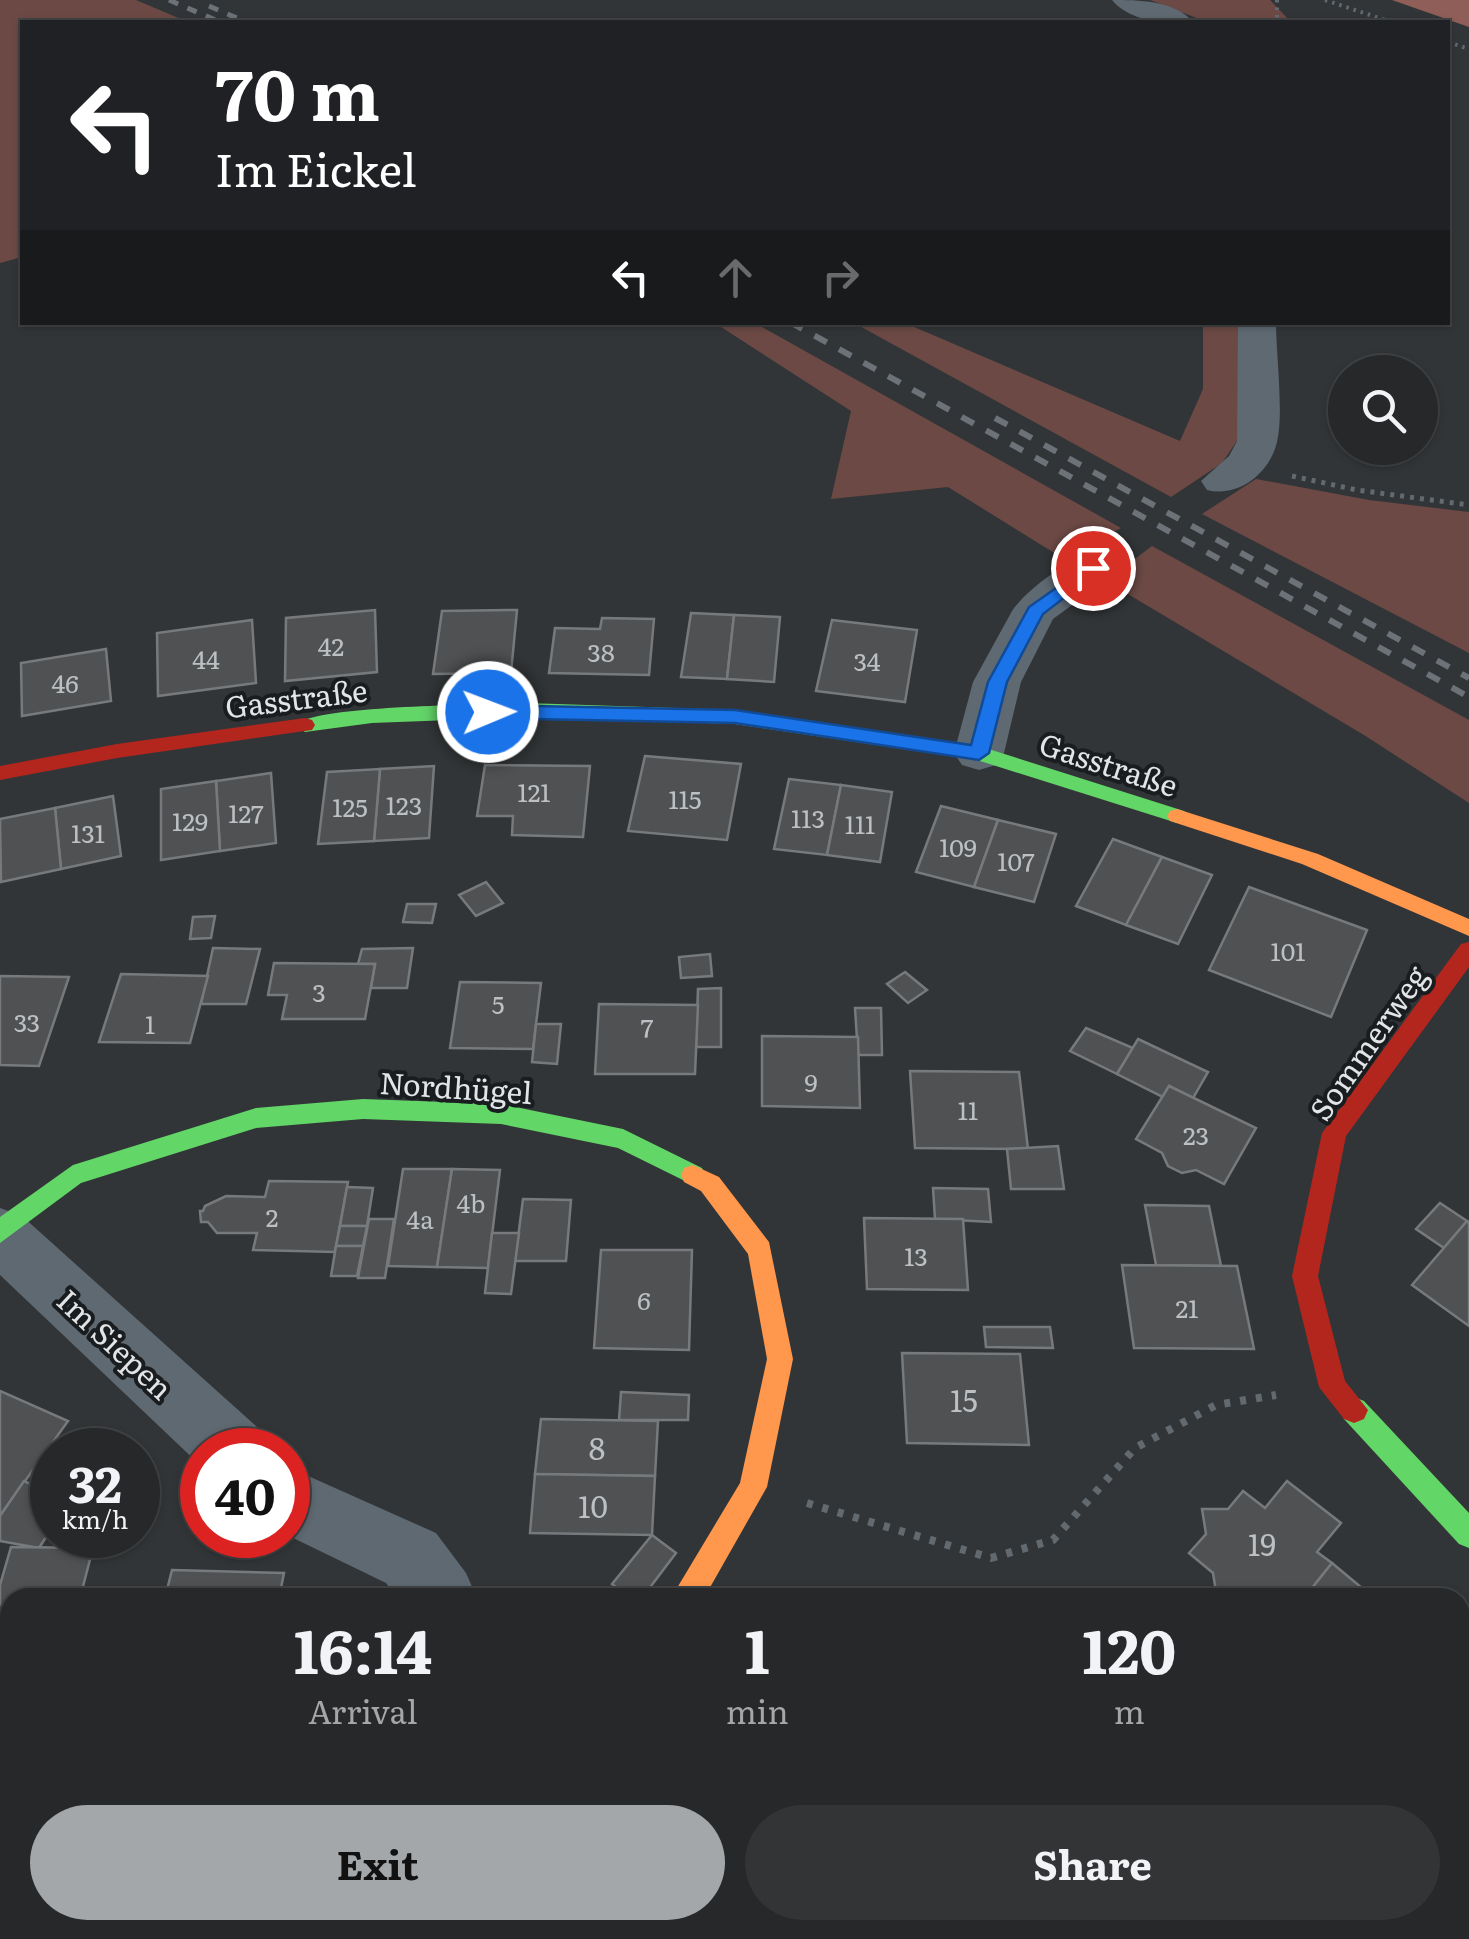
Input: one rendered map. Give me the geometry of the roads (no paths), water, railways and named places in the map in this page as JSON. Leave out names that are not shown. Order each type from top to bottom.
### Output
[{"type":"street","points":[[1126,0],[1173,20]]},
{"type":"street","points":[[1235,472],[1257,441],[1257,325]]},
{"type":"street","points":[[979,753],[998,682],[1036,611],[1093,568]]},
{"type":"street","name":"Gasstraße","points":[[0,773],[118,751],[372,716],[528,710],[735,717],[979,753],[1310,859],[1469,928]]},
{"type":"street","name":"Sommerweg","points":[[1469,950],[1334,1133],[1305,1276],[1333,1386],[1469,1534]]},
{"type":"street","name":"Nordhügel","points":[[0,1233],[73,1175],[256,1118],[363,1109],[502,1114],[623,1140],[710,1184],[760,1250],[780,1359],[753,1486],[693,1588]]},
{"type":"street","name":"Im Siepen","points":[[0,1233],[209,1428]]},
{"type":"street","points":[[310,1510],[411,1558],[434,1588]]},
{"type":"railway","points":[[169,0],[215,20]]},
{"type":"railway","points":[[209,6],[241,20]]},
{"type":"railway","points":[[795,325],[1469,697]]},
{"type":"railway","points":[[995,418],[1469,678]]}]
